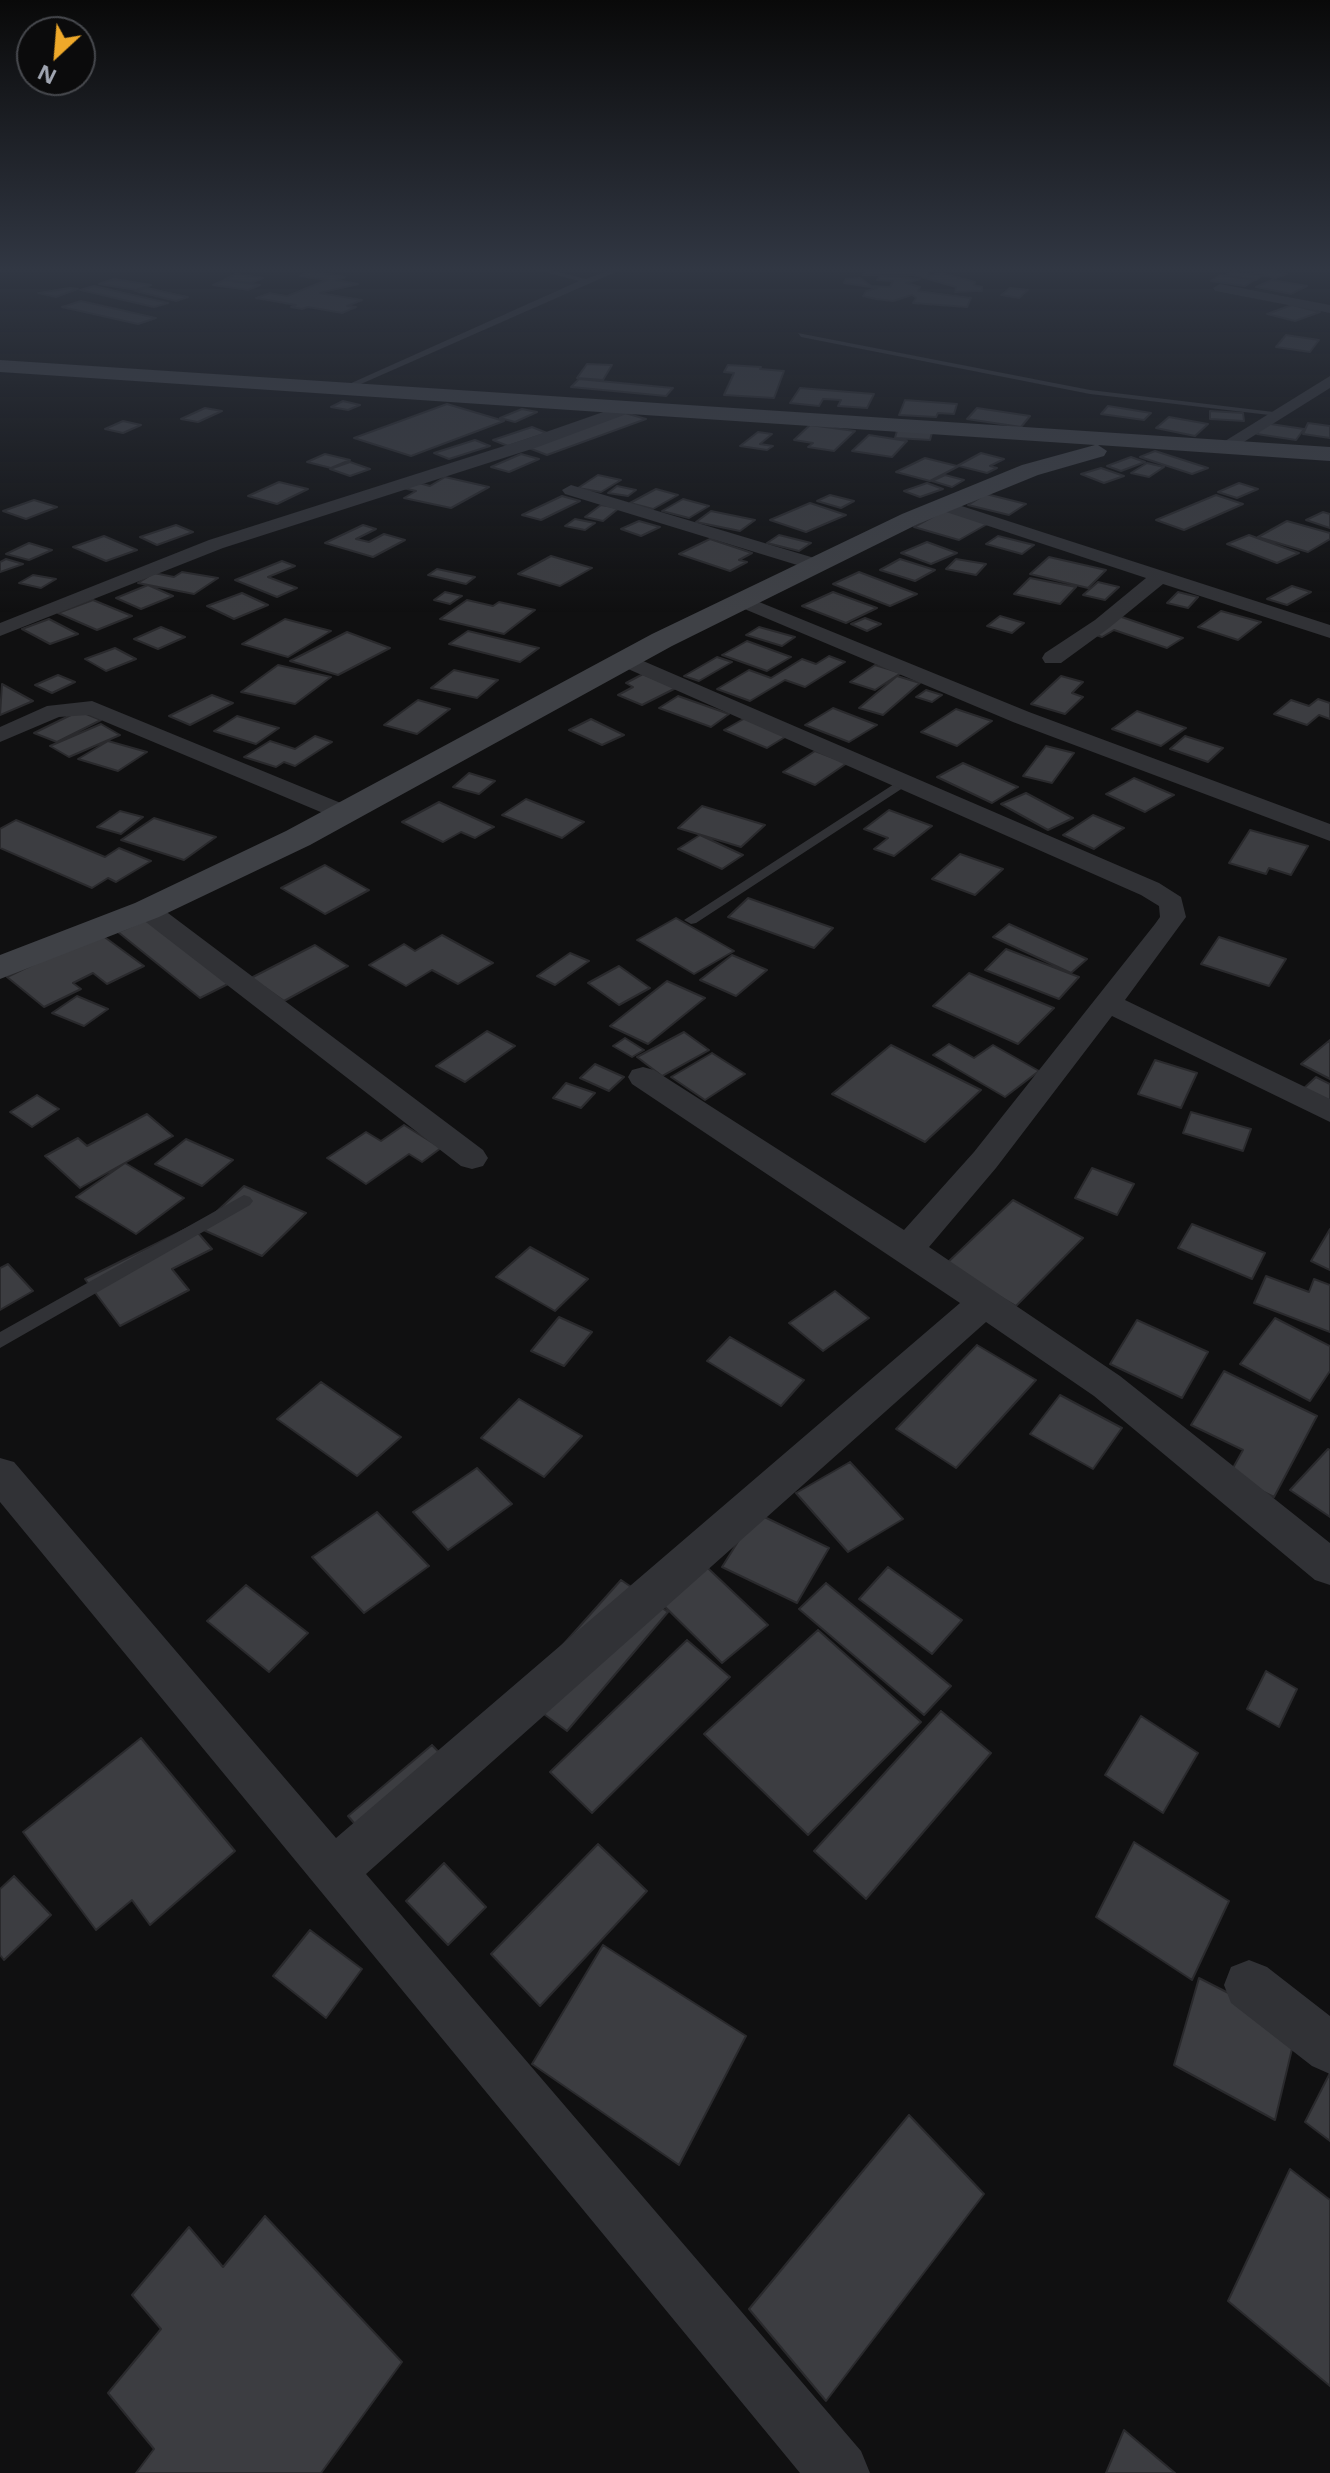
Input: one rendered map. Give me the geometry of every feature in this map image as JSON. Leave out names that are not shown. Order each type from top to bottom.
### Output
[{"type":"main road","points":[[244,382],[1330,454]]},
{"type":"main road","points":[[0,968],[147,910],[344,813],[627,660],[814,564],[943,505],[1030,470],[1079,455],[1137,443]]},
{"type":"street","points":[[1225,446],[1328,382]]},
{"type":"street","points":[[0,630],[216,544],[532,443],[626,409]]},
{"type":"street","points":[[571,490],[814,564]]},
{"type":"street","points":[[943,505],[1330,632]]},
{"type":"street","points":[[1053,658],[1102,624],[1159,577]]},
{"type":"street","points":[[742,601],[1021,717],[1330,833]]},
{"type":"street","points":[[627,660],[1150,889],[1172,903],[1173,917],[985,1160],[907,1249]]},
{"type":"street","points":[[0,735],[55,711],[87,707],[344,813]]},
{"type":"street","points":[[147,910],[472,1158]]},
{"type":"street","points":[[1107,1002],[1330,1112]]},
{"type":"street","points":[[643,1077],[907,1249],[1107,1386],[1330,1567]]},
{"type":"street","points":[[334,1871],[984,1303]]},
{"type":"street","points":[[0,1474],[839,2473]]},
{"type":"street","points":[[1249,1985],[1330,2048]]},
{"type":"lane","points":[[342,389],[357,382]]},
{"type":"lane","points":[[1041,382],[1090,392],[1278,413]]},
{"type":"lane","points":[[691,920],[905,781]]},
{"type":"lane","points":[[0,1341],[244,1201]]},
{"type":"building","points":[[576,382],[615,382],[673,388],[666,396],[571,387]]},
{"type":"building","points":[[730,382],[780,382],[774,398],[724,395]]},
{"type":"building","points":[[800,388],[874,394],[867,408],[838,406],[841,400],[823,399],[819,406],[790,403]]},
{"type":"building","points":[[905,400],[957,404],[954,414],[938,413],[936,417],[899,415]]},
{"type":"building","points":[[343,401],[360,405],[348,410],[331,407]]},
{"type":"building","points":[[447,404],[504,421],[411,456],[354,438]]},
{"type":"building","points":[[1108,406],[1151,413],[1144,420],[1101,414]]},
{"type":"building","points":[[205,408],[222,411],[198,422],[181,419]]},
{"type":"building","points":[[977,408],[1030,416],[1021,427],[967,419]]},
{"type":"building","points":[[522,409],[537,412],[515,422],[500,418]]},
{"type":"building","points":[[1210,411],[1243,413],[1244,421],[1210,419]]},
{"type":"building","points":[[625,413],[646,419],[547,455],[526,447]]},
{"type":"building","points":[[1169,417],[1208,424],[1195,436],[1156,428]]},
{"type":"building","points":[[123,421],[141,425],[123,433],[105,429]]},
{"type":"building","points":[[1264,423],[1304,429],[1296,440],[1257,434]]},
{"type":"building","points":[[1308,423],[1330,426],[1330,438],[1303,434]]},
{"type":"building","points":[[810,425],[855,431],[834,451],[808,447],[813,443],[794,440]]},
{"type":"building","points":[[532,427],[547,433],[508,446],[493,440]]},
{"type":"building","points":[[898,427],[933,429],[930,440],[895,438]]},
{"type":"building","points":[[758,432],[772,434],[760,444],[773,446],[767,450],[740,446]]},
{"type":"building","points":[[869,435],[907,441],[892,457],[852,451]]},
{"type":"building","points":[[475,440],[490,446],[449,459],[434,453]]},
{"type":"building","points":[[1155,451],[1208,468],[1192,474],[1140,457]]},
{"type":"building","points":[[981,453],[1004,459],[990,466],[997,468],[987,473],[959,466],[930,481],[896,472],[925,458],[957,466]]},
{"type":"building","points":[[325,454],[350,460],[331,468],[307,462]]},
{"type":"building","points":[[521,454],[539,459],[509,472],[491,467]]},
{"type":"building","points":[[1131,457],[1145,462],[1121,471],[1107,466]]},
{"type":"building","points":[[350,462],[370,469],[350,476],[330,469]]},
{"type":"building","points":[[1147,463],[1164,467],[1149,477],[1131,473]]},
{"type":"building","points":[[1101,468],[1124,476],[1104,483],[1081,474]]},
{"type":"building","points":[[598,475],[621,480],[601,492],[578,488]]},
{"type":"building","points":[[945,475],[964,480],[952,487],[932,481]]},
{"type":"building","points":[[445,477],[489,487],[451,508],[404,498],[416,491],[403,488],[415,482],[430,486]]},
{"type":"building","points":[[279,482],[308,489],[277,504],[248,496]]},
{"type":"building","points":[[927,483],[943,489],[920,497],[904,491]]},
{"type":"building","points":[[1239,483],[1258,489],[1237,498],[1218,492]]},
{"type":"building","points":[[617,486],[636,490],[628,496],[608,493]]},
{"type":"building","points":[[656,489],[678,495],[653,509],[630,503]]},
{"type":"building","points":[[986,494],[1026,504],[1009,515],[968,505]]},
{"type":"building","points":[[830,495],[854,501],[841,508],[817,501]]},
{"type":"building","points":[[1216,495],[1243,504],[1184,530],[1156,520]]},
{"type":"building","points":[[562,496],[580,501],[541,520],[522,515]]},
{"type":"building","points":[[683,499],[709,506],[689,518],[662,511]]},
{"type":"building","points":[[34,500],[57,507],[26,519],[3,511]]},
{"type":"building","points":[[810,503],[846,515],[806,532],[770,520]]},
{"type":"building","points":[[601,505],[619,508],[603,521],[585,517]]},
{"type":"building","points":[[945,510],[989,523],[959,540],[914,527]]},
{"type":"building","points":[[711,511],[755,520],[740,531],[696,522]]},
{"type":"building","points":[[1323,512],[1330,514],[1330,528],[1306,520]]},
{"type":"building","points":[[575,519],[595,523],[585,530],[565,526]]},
{"type":"building","points":[[639,521],[660,527],[641,536],[621,529]]},
{"type":"building","points":[[1287,521],[1330,533],[1330,539],[1308,552],[1258,537]]},
{"type":"building","points":[[176,525],[193,532],[157,545],[140,537]]},
{"type":"building","points":[[363,525],[376,529],[356,539],[369,542],[384,534],[405,540],[373,557],[325,543]]},
{"type":"building","points":[[779,535],[811,543],[799,551],[767,543]]},
{"type":"building","points":[[1249,535],[1299,553],[1277,563],[1227,544]]},
{"type":"building","points":[[104,536],[137,550],[106,561],[73,547]]},
{"type":"building","points":[[998,536],[1034,545],[1022,554],[986,544]]},
{"type":"building","points":[[710,539],[752,553],[739,560],[747,562],[730,571],[679,554]]},
{"type":"building","points":[[927,542],[957,553],[931,564],[901,553]]},
{"type":"building","points":[[29,543],[52,550],[29,560],[6,554]]},
{"type":"building","points":[[551,556],[592,568],[560,586],[518,574]]},
{"type":"building","points":[[1049,557],[1106,570],[1088,588],[1030,574]]},
{"type":"building","points":[[6,559],[23,564],[0,572],[0,562]]},
{"type":"building","points":[[900,559],[935,570],[915,581],[880,570]]},
{"type":"building","points":[[956,559],[986,564],[976,575],[946,569]]},
{"type":"building","points":[[282,561],[295,566],[268,577],[297,588],[277,597],[235,580]]},
{"type":"building","points":[[437,569],[475,577],[466,584],[428,575]]},
{"type":"building","points":[[182,572],[218,578],[194,594],[138,583],[154,573],[174,577]]},
{"type":"building","points":[[859,572],[917,594],[890,606],[833,584]]},
{"type":"building","points":[[33,575],[56,579],[41,588],[19,583]]},
{"type":"building","points":[[1030,578],[1076,587],[1060,604],[1014,594]]},
{"type":"building","points":[[1098,582],[1119,587],[1105,600],[1083,595]]},
{"type":"building","points":[[148,585],[173,596],[141,609],[116,598]]},
{"type":"building","points":[[1292,586],[1311,592],[1287,605],[1267,599]]},
{"type":"building","points":[[445,592],[462,596],[450,604],[434,600]]},
{"type":"building","points":[[833,592],[877,608],[846,623],[802,606]]},
{"type":"building","points":[[1178,592],[1198,597],[1188,608],[1167,603]]},
{"type":"building","points":[[242,593],[268,605],[234,619],[207,606]]},
{"type":"building","points":[[93,600],[132,616],[97,630],[58,613]]},
{"type":"building","points":[[467,600],[493,606],[499,602],[535,610],[504,634],[440,619]]},
{"type":"building","points":[[1221,611],[1261,622],[1238,640],[1198,627]]},
{"type":"building","points":[[1113,614],[1183,638],[1167,648],[1114,630],[1102,637],[1084,631]]},
{"type":"building","points":[[1000,616],[1024,623],[1012,633],[987,626]]},
{"type":"building","points":[[865,618],[881,624],[867,631],[851,624]]},
{"type":"building","points":[[49,619],[78,634],[50,644],[22,629]]},
{"type":"building","points":[[285,619],[331,631],[288,657],[242,644]]},
{"type":"building","points":[[161,627],[185,637],[158,649],[134,639]]},
{"type":"building","points":[[759,627],[795,637],[782,646],[746,635]]},
{"type":"building","points":[[468,631],[539,648],[520,662],[449,644]]},
{"type":"building","points":[[347,632],[390,648],[338,675],[290,661]]},
{"type":"building","points":[[747,641],[791,657],[767,671],[722,655]]},
{"type":"building","points":[[115,648],[136,659],[106,671],[85,659]]},
{"type":"building","points":[[829,656],[845,662],[805,687],[785,680],[750,701],[717,689],[749,670],[771,678],[802,659],[816,664]]},
{"type":"building","points":[[717,657],[732,662],[699,681],[684,676]]},
{"type":"building","points":[[278,665],[331,677],[295,704],[241,692]]},
{"type":"building","points":[[875,665],[901,673],[875,690],[850,682]]},
{"type":"building","points":[[454,670],[498,680],[477,698],[431,688]]},
{"type":"building","points":[[643,674],[676,688],[642,705],[618,695],[633,687],[626,683]]},
{"type":"building","points":[[58,675],[75,682],[52,693],[35,685]]},
{"type":"building","points":[[897,676],[920,683],[883,715],[859,708]]},
{"type":"building","points":[[1061,676],[1083,682],[1072,693],[1083,697],[1065,714],[1031,704]]},
{"type":"building","points":[[2,684],[33,701],[0,715]]},
{"type":"building","points":[[926,690],[942,695],[932,702],[916,697]]},
{"type":"building","points":[[212,695],[233,703],[190,725],[169,716]]},
{"type":"building","points":[[678,696],[729,714],[711,727],[659,708]]},
{"type":"building","points":[[1318,699],[1330,703],[1330,719],[1319,715],[1307,725],[1274,714],[1291,700],[1309,706]]},
{"type":"building","points":[[418,700],[450,709],[417,734],[384,725]]},
{"type":"building","points":[[833,708],[877,725],[849,742],[805,725]]},
{"type":"building","points":[[956,709],[992,721],[957,746],[921,732]]},
{"type":"building","points":[[79,711],[101,720],[57,742],[34,733]]},
{"type":"building","points":[[1137,711],[1186,728],[1161,746],[1112,729]]},
{"type":"building","points":[[237,716],[279,728],[256,744],[214,731]]},
{"type":"building","points":[[747,717],[790,734],[767,748],[724,730]]},
{"type":"building","points":[[591,719],[624,735],[602,745],[569,730]]},
{"type":"building","points":[[101,724],[120,735],[69,757],[50,746]]},
{"type":"building","points":[[315,736],[332,742],[295,766],[284,762],[276,767],[244,757],[270,741],[295,749]]},
{"type":"building","points":[[1185,736],[1223,748],[1208,762],[1170,749]]},
{"type":"building","points":[[108,741],[147,752],[118,771],[78,759]]},
{"type":"building","points":[[1046,746],[1074,753],[1052,783],[1023,776]]},
{"type":"building","points":[[815,751],[847,763],[815,785],[783,772]]},
{"type":"building","points":[[963,763],[1018,787],[992,803],[937,777]]},
{"type":"building","points":[[469,773],[495,781],[479,794],[453,787]]},
{"type":"building","points":[[1134,778],[1174,795],[1145,812],[1106,794]]},
{"type":"building","points":[[1026,793],[1073,818],[1048,830],[1001,804]]},
{"type":"building","points":[[526,799],[584,822],[562,838],[502,815]]},
{"type":"building","points":[[439,802],[494,827],[475,838],[461,832],[443,842],[402,822]]},
{"type":"building","points":[[702,806],[765,825],[741,847],[678,828]]},
{"type":"building","points":[[889,810],[932,826],[894,856],[874,849],[888,838],[864,829]]},
{"type":"building","points":[[120,811],[143,817],[121,834],[97,827]]},
{"type":"building","points":[[1093,815],[1124,828],[1094,849],[1063,835]]},
{"type":"building","points":[[154,818],[216,837],[184,860],[121,840]]},
{"type":"building","points":[[16,820],[105,857],[119,848],[151,861],[116,882],[108,878],[92,888],[0,848],[0,829]]},
{"type":"building","points":[[1250,830],[1308,846],[1291,875],[1269,868],[1266,874],[1229,863]]},
{"type":"building","points":[[700,835],[743,855],[722,869],[678,849]]},
{"type":"building","points":[[960,854],[1003,869],[975,895],[932,879]]},
{"type":"building","points":[[325,865],[369,890],[325,914],[281,888]]},
{"type":"building","points":[[748,898],[833,928],[814,948],[728,917]]},
{"type":"building","points":[[676,918],[734,951],[694,974],[637,940]]},
{"type":"building","points":[[148,919],[230,983],[200,998],[118,932]]},
{"type":"building","points":[[1009,924],[1087,959],[1071,973],[993,937]]},
{"type":"building","points":[[99,933],[144,966],[107,984],[93,973],[73,983],[81,989],[44,1007],[7,977]]},
{"type":"building","points":[[442,935],[493,963],[458,984],[432,970],[406,986],[369,965],[404,944],[415,951]]},
{"type":"building","points":[[1219,937],[1286,959],[1269,986],[1201,964]]},
{"type":"building","points":[[315,945],[348,966],[284,1001],[251,978]]},
{"type":"building","points":[[1006,949],[1079,977],[1059,999],[985,970]]},
{"type":"building","points":[[570,953],[589,961],[555,985],[537,976]]},
{"type":"building","points":[[732,955],[767,970],[736,996],[700,980]]},
{"type":"building","points":[[619,966],[650,988],[619,1005],[588,983]]},
{"type":"building","points":[[969,973],[1054,1008],[1018,1044],[933,1006]]},
{"type":"building","points":[[667,981],[705,998],[648,1044],[610,1026]]},
{"type":"building","points":[[77,996],[108,1009],[84,1026],[52,1013]]},
{"type":"building","points":[[487,1031],[515,1046],[465,1082],[436,1066]]},
{"type":"building","points":[[684,1032],[709,1050],[662,1076],[637,1057]]},
{"type":"building","points":[[625,1038],[644,1050],[632,1057],[613,1046]]},
{"type":"building","points":[[1330,1040],[1330,1079],[1301,1064]]},
{"type":"building","points":[[949,1044],[974,1058],[993,1045],[1039,1071],[1005,1097],[933,1055]]},
{"type":"building","points":[[891,1045],[981,1090],[925,1142],[832,1094]]},
{"type":"building","points":[[712,1053],[745,1074],[705,1100],[671,1077]]},
{"type":"building","points":[[1155,1060],[1197,1073],[1181,1108],[1138,1094]]},
{"type":"building","points":[[595,1064],[624,1077],[609,1091],[580,1078]]},
{"type":"building","points":[[1316,1077],[1330,1084],[1330,1105],[1301,1091]]},
{"type":"building","points":[[566,1083],[595,1093],[581,1108],[553,1098]]},
{"type":"building","points":[[37,1095],[59,1109],[32,1127],[10,1112]]},
{"type":"building","points":[[1191,1112],[1251,1129],[1243,1151],[1183,1133]]},
{"type":"building","points":[[147,1114],[173,1136],[80,1188],[45,1156],[78,1138],[87,1146]]},
{"type":"building","points":[[404,1125],[441,1148],[422,1162],[409,1154],[366,1184],[327,1158],[366,1132],[381,1141]]},
{"type":"building","points":[[186,1139],[233,1160],[202,1186],[155,1164]]},
{"type":"building","points":[[125,1163],[184,1198],[136,1234],[76,1197]]},
{"type":"building","points":[[1092,1168],[1134,1184],[1117,1215],[1075,1198]]},
{"type":"building","points":[[244,1186],[306,1213],[262,1256],[199,1228]]},
{"type":"building","points":[[1013,1200],[1083,1238],[1016,1306],[945,1265]]},
{"type":"building","points":[[1192,1224],[1265,1253],[1252,1279],[1178,1248]]},
{"type":"building","points":[[192,1226],[212,1249],[172,1269],[189,1290],[120,1326],[85,1279]]},
{"type":"building","points":[[1330,1229],[1330,1270],[1311,1261]]},
{"type":"building","points":[[530,1247],[588,1279],[555,1311],[496,1277]]},
{"type":"building","points":[[8,1264],[33,1291],[0,1310],[0,1268]]},
{"type":"building","points":[[1266,1276],[1309,1292],[1314,1279],[1330,1285],[1330,1332],[1254,1303]]},
{"type":"building","points":[[835,1291],[869,1318],[823,1351],[789,1323]]},
{"type":"building","points":[[559,1317],[592,1332],[564,1366],[531,1351]]},
{"type":"building","points":[[1275,1318],[1330,1346],[1330,1371],[1310,1401],[1240,1364]]},
{"type":"building","points":[[1137,1320],[1208,1352],[1182,1398],[1110,1364]]},
{"type":"building","points":[[730,1337],[804,1380],[781,1406],[707,1361]]},
{"type":"building","points":[[977,1345],[1036,1380],[956,1468],[896,1429]]},
{"type":"building","points":[[1224,1371],[1317,1416],[1274,1497],[1229,1475],[1243,1450],[1191,1425]]},
{"type":"building","points":[[321,1382],[401,1437],[357,1476],[277,1419]]},
{"type":"building","points":[[1060,1395],[1122,1428],[1093,1469],[1030,1434]]},
{"type":"building","points":[[519,1399],[582,1436],[544,1477],[481,1438]]},
{"type":"building","points":[[1330,1450],[1330,1517],[1290,1490]]},
{"type":"building","points":[[850,1462],[903,1519],[848,1552],[796,1493]]},
{"type":"building","points":[[477,1468],[512,1504],[448,1550],[413,1512]]},
{"type":"building","points":[[377,1512],[429,1566],[364,1613],[312,1557]]},
{"type":"building","points":[[756,1513],[829,1548],[797,1603],[722,1567]]},
{"type":"building","points":[[694,1555],[768,1625],[722,1663],[649,1591]]},
{"type":"building","points":[[888,1567],[962,1620],[932,1654],[859,1599]]},
{"type":"building","points":[[621,1580],[668,1612],[567,1731],[518,1695]]},
{"type":"building","points":[[826,1583],[951,1686],[924,1715],[799,1609]]},
{"type":"building","points":[[246,1585],[308,1633],[269,1672],[207,1621]]},
{"type":"building","points":[[818,1630],[921,1722],[808,1835],[704,1734]]},
{"type":"building","points":[[687,1640],[730,1677],[592,1813],[550,1772]]},
{"type":"building","points":[[1266,1671],[1297,1689],[1279,1727],[1247,1709]]},
{"type":"building","points":[[941,1711],[991,1753],[866,1899],[814,1851]]},
{"type":"building","points":[[1141,1716],[1198,1753],[1163,1813],[1105,1775]]},
{"type":"building","points":[[141,1738],[235,1851],[150,1925],[132,1900],[96,1930],[23,1832]]},
{"type":"building","points":[[432,1745],[464,1779],[380,1853],[348,1816]]},
{"type":"building","points":[[1134,1842],[1229,1901],[1192,1980],[1096,1917]]},
{"type":"building","points":[[598,1844],[647,1891],[540,2006],[491,1954]]},
{"type":"building","points":[[444,1863],[486,1907],[448,1945],[406,1901]]},
{"type":"building","points":[[14,1876],[51,1915],[4,1960],[0,1955],[0,1889]]},
{"type":"building","points":[[310,1930],[362,1969],[326,2018],[273,1976]]},
{"type":"building","points":[[603,1945],[746,2036],[679,2165],[532,2064]]},
{"type":"building","points":[[1199,1978],[1297,2028],[1275,2120],[1174,2065]]},
{"type":"building","points":[[1330,2073],[1330,2141],[1305,2122]]},
{"type":"building","points":[[909,2115],[984,2194],[826,2401],[749,2309]]},
{"type":"building","points":[[1290,2169],[1330,2200],[1330,2386],[1228,2301]]},
{"type":"building","points":[[265,2216],[402,2362],[321,2473],[136,2473],[154,2449],[108,2393],[161,2329],[132,2295],[189,2227],[223,2267]]},
{"type":"building","points":[[1124,2430],[1175,2473],[1106,2473]]}]
